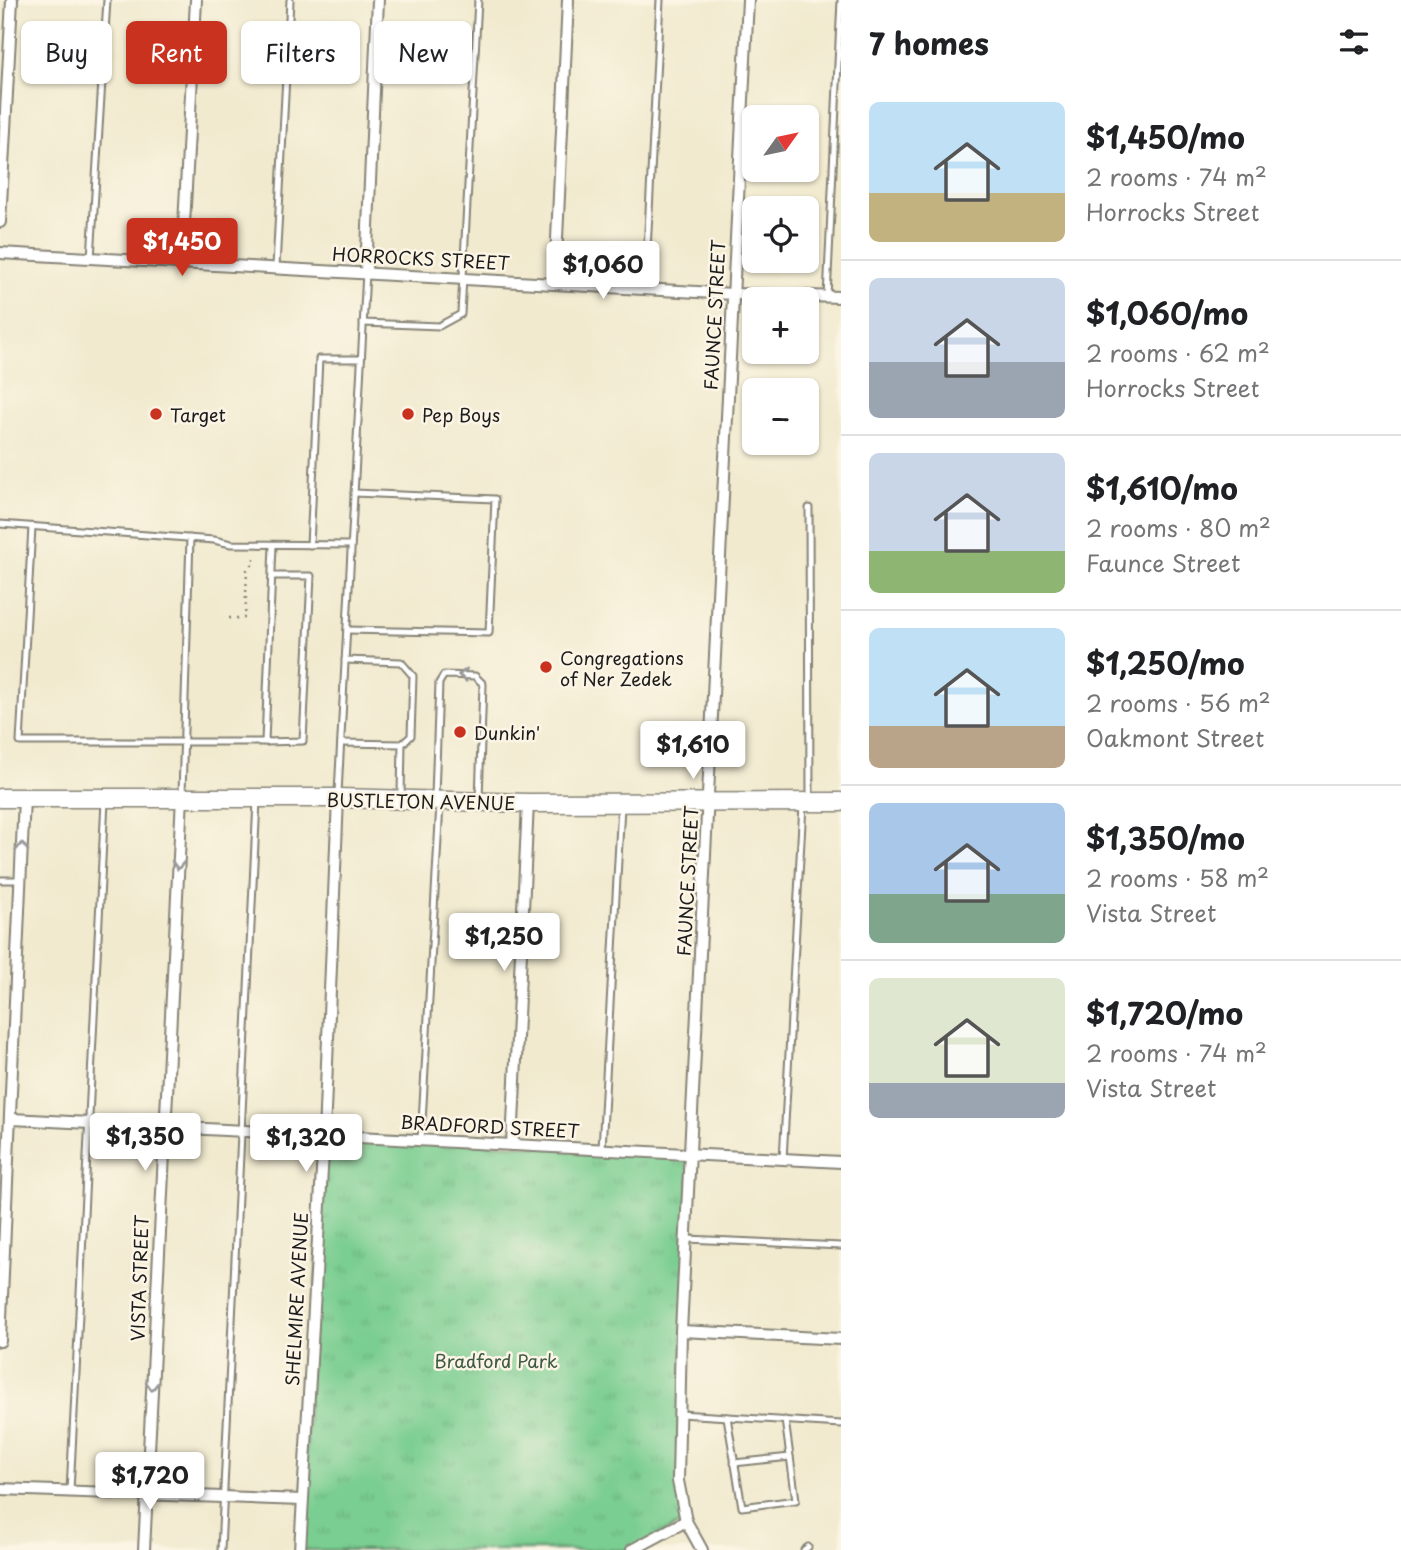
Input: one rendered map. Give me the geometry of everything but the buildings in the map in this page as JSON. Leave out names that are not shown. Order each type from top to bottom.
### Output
[{"type":"main road","name":"BUSTLETON AVENUE","points":[[0,798],[338,798],[528,803],[841,802]]},
{"type":"street","points":[[0,222],[4,96],[12,0]]},
{"type":"street","points":[[182,262],[196,0]]},
{"type":"street","points":[[366,272],[378,0]]},
{"type":"street","points":[[555,282],[568,0]]},
{"type":"street","name":"FAUNCE STREET","points":[[702,1550],[686,1521],[678,1480],[681,1331],[748,0]]},
{"type":"street","name":"HORROCKS STREET","points":[[0,253],[733,294],[841,297]]},
{"type":"street","name":"VISTA STREET","points":[[144,1550],[163,1127],[182,797]]},
{"type":"street","points":[[0,1341],[12,1119],[24,798]]},
{"type":"street","name":"SHELMIRE AVENUE","points":[[300,1550],[324,1135],[338,798]]},
{"type":"street","points":[[512,1145],[528,803]]},
{"type":"street","name":"BRADFORD STREET","points":[[12,1119],[841,1162]]},
{"type":"street","points":[[681,1331],[841,1339]]},
{"type":"street","points":[[0,1489],[302,1500]]},
{"type":"street","points":[[632,1550],[686,1521]]},
{"type":"lane","points":[[91,258],[107,0]]},
{"type":"lane","points":[[276,267],[290,0]]},
{"type":"lane","points":[[363,323],[439,326],[455,320],[461,314],[478,0]]},
{"type":"lane","points":[[645,289],[660,0]]},
{"type":"lane","points":[[827,297],[841,0]]},
{"type":"lane","points":[[338,798],[366,272]]},
{"type":"lane","points":[[310,545],[319,359],[361,359]]},
{"type":"lane","points":[[347,630],[489,633],[490,619],[495,499],[354,493]]},
{"type":"lane","points":[[783,1159],[807,802],[809,508]]},
{"type":"lane","points":[[0,524],[253,545],[351,545]]},
{"type":"lane","points":[[32,527],[20,742],[303,741],[310,576],[272,576]]},
{"type":"lane","points":[[182,797],[190,538]]},
{"type":"lane","points":[[265,742],[273,545]]},
{"type":"lane","points":[[341,743],[402,744],[411,736],[413,676],[401,662],[345,660]]},
{"type":"lane","points":[[421,1140],[437,801],[439,683],[444,674],[475,676],[483,684],[479,802]]},
{"type":"lane","points":[[401,800],[402,744]]},
{"type":"lane","points":[[70,1491],[106,797]]},
{"type":"lane","points":[[221,1550],[257,798]]},
{"type":"lane","points":[[602,1149],[621,803]]},
{"type":"lane","points":[[0,880],[21,880]]},
{"type":"lane","points":[[687,1239],[841,1246]]},
{"type":"lane","points":[[680,1414],[841,1424]]},
{"type":"lane","points":[[727,1417],[742,1507],[796,1500],[785,1420]]},
{"type":"lane","points":[[734,1463],[790,1457]]},
{"type":"path","points":[[229,618],[245,618],[247,570],[254,563],[253,545]]},
{"type":"green space","name":"Bradford Park","points":[[324,1135],[690,1154],[678,1481],[686,1521],[632,1550],[300,1550]]},
{"type":"place","name":"Target","points":[[156,414]]},
{"type":"place","name":"Pep Boys","points":[[408,414]]},
{"type":"place","name":"Congregations of Ner Zedek","points":[[546,667]]},
{"type":"place","name":"Dunkin'","points":[[460,732]]}]
